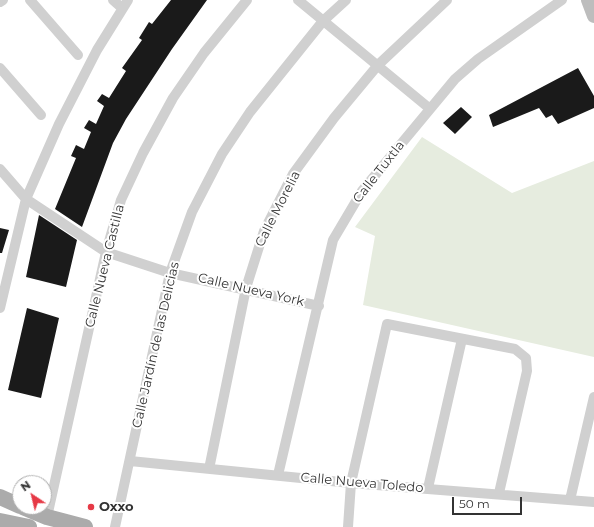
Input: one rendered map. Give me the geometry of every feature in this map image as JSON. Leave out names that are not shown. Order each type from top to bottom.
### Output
[{"type":"main road","points":[[0,497],[12,502]]},
{"type":"main road","points":[[42,515],[85,527]]},
{"type":"main road","points":[[0,522],[8,527]]},
{"type":"main road","points":[[0,522],[29,527]]},
{"type":"street","points":[[30,0],[78,55]]},
{"type":"street","points":[[113,0],[122,8]]},
{"type":"street","points":[[0,308],[26,199],[59,124],[97,50],[128,0]]},
{"type":"street","name":"Calle Nueva Castilla","points":[[47,517],[106,252],[121,200],[143,153],[173,98],[204,53],[247,0]]},
{"type":"street","points":[[298,0],[429,108]]},
{"type":"street","name":"Calle Jardín de las Delicias","points":[[115,527],[170,273],[192,212],[222,154],[250,112],[323,21],[346,0]]},
{"type":"street","name":"Calle Morelia","points":[[209,469],[246,288],[264,231],[293,174],[334,118],[378,65],[447,0]]},
{"type":"street","name":"Calle Tuxtla","points":[[278,475],[319,306],[333,240],[362,191],[429,108],[455,79],[478,59],[562,0]]},
{"type":"street","points":[[588,0],[594,16]]},
{"type":"street","points":[[0,68],[41,115]]},
{"type":"street","name":"Calle Nueva York","points":[[0,169],[26,199],[106,252],[170,273],[246,288],[319,306]]},
{"type":"street","points":[[348,527],[351,483],[387,324],[516,349],[526,358],[527,371],[499,493]]},
{"type":"street","points":[[428,488],[462,339]]},
{"type":"street","points":[[570,500],[594,396]]},
{"type":"street","name":"Calle Nueva Toledo","points":[[130,461],[351,483],[499,493],[594,502]]},
{"type":"shaded area","points":[[422,137],[512,193],[594,161],[594,357],[363,305],[375,236],[355,227]]},
{"type":"building","points":[[171,0],[207,0],[172,49],[126,119],[113,143],[82,227],[55,209],[76,158],[71,156],[76,145],[84,149],[91,132],[84,128],[89,120],[96,124],[104,106],[97,101],[102,94],[109,98],[126,71],[122,68],[142,40],[139,38],[149,22],[152,24]]},
{"type":"building","points":[[578,68],[594,96],[594,108],[558,124],[552,115],[546,118],[539,108],[493,127],[489,115]]},
{"type":"building","points":[[461,107],[472,117],[455,134],[443,123]]},
{"type":"building","points":[[39,215],[77,240],[66,287],[26,277]]},
{"type":"building","points":[[0,228],[9,230],[2,253],[0,253]]},
{"type":"building","points":[[27,308],[59,318],[41,398],[8,390]]},
{"type":"place","name":"Oxxo","points":[[91,507]]}]
